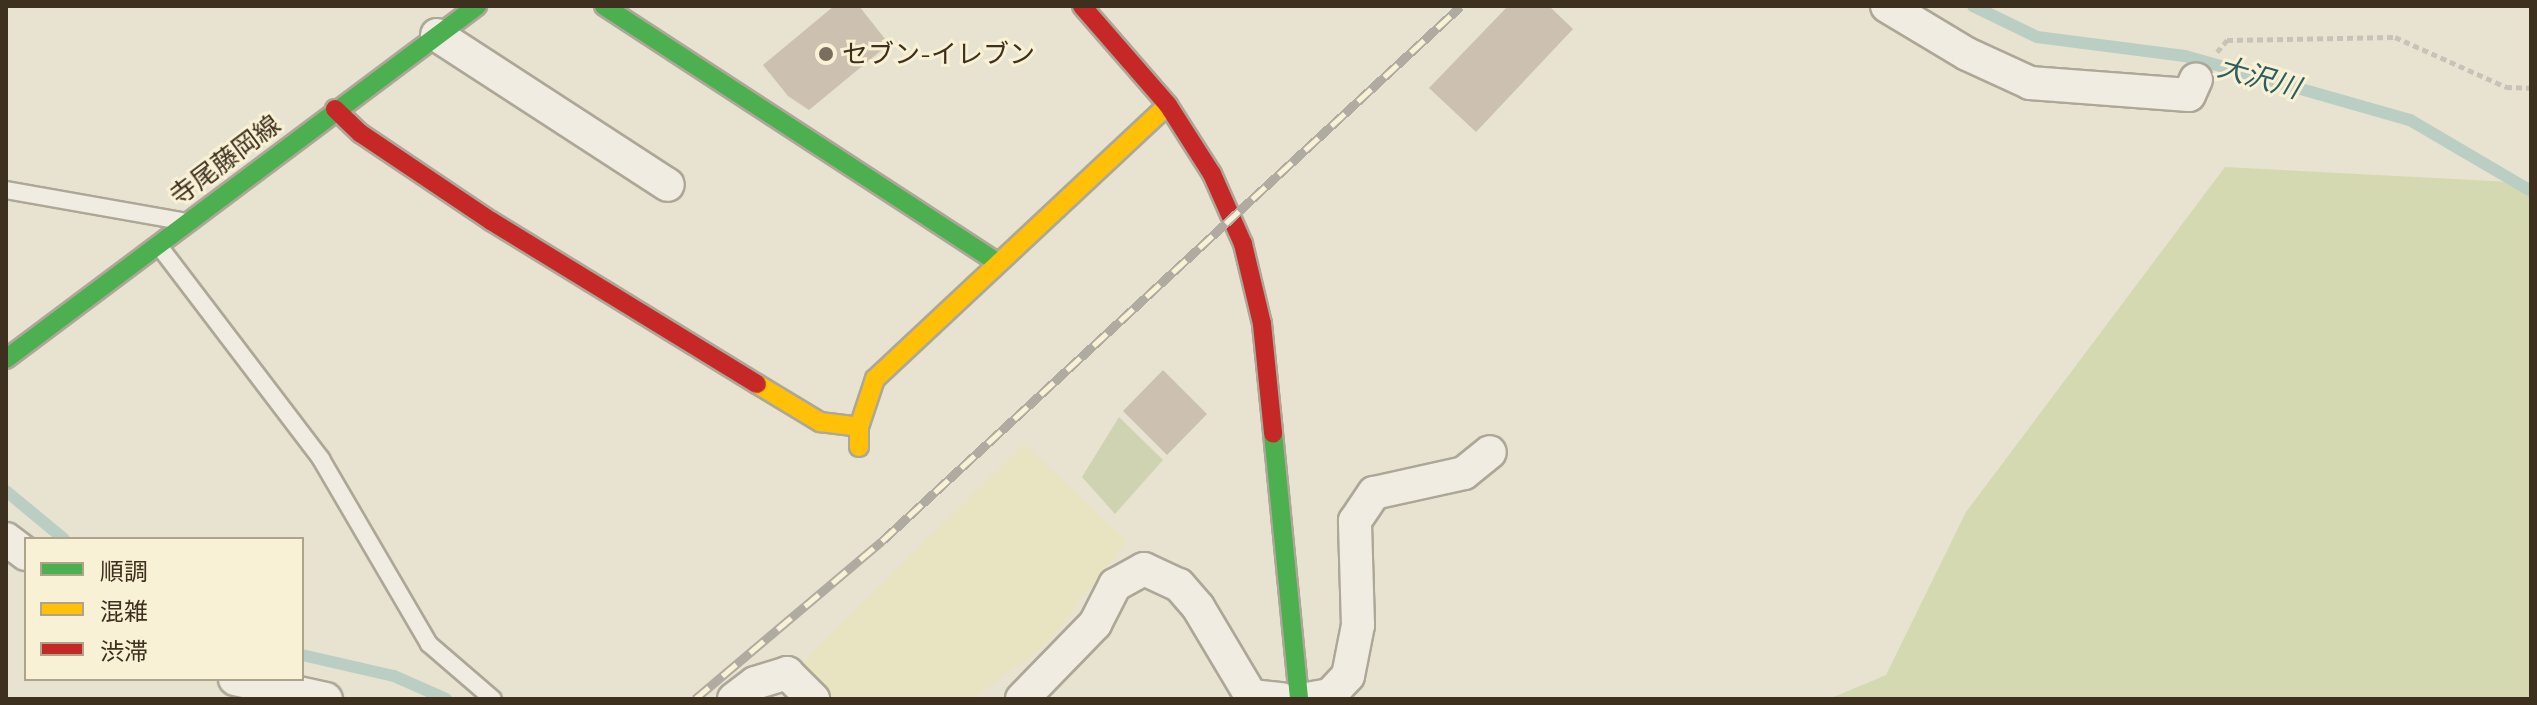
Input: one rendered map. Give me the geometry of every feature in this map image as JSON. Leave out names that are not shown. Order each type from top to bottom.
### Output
[{"type":"street","name":"寺尾藤岡線","points":[[6,359],[335,109],[477,6]]},
{"type":"street","points":[[604,6],[998,263]]},
{"type":"street","points":[[1082,6],[1168,105],[1212,174],[1243,244],[1262,324],[1299,699]]},
{"type":"street","points":[[1887,6],[2030,83],[2189,95],[2196,79]]},
{"type":"street","points":[[437,35],[668,185]]},
{"type":"street","points":[[859,447],[859,427],[875,379],[1168,105]]},
{"type":"street","points":[[335,109],[360,133],[478,212],[820,422],[859,427]]},
{"type":"street","points":[[1307,699],[1330,695],[1348,676],[1358,625],[1355,521],[1374,493],[1464,473],[1490,452]]},
{"type":"street","points":[[6,539],[24,552]]},
{"type":"street","points":[[1022,699],[1095,624],[1115,585],[1144,569],[1179,585],[1198,607],[1251,696],[1282,699]]},
{"type":"street","points":[[734,699],[755,683],[787,673],[813,699]]},
{"type":"street","points":[[244,681],[326,699]]},
{"type":"lane","points":[[6,190],[186,222]]},
{"type":"lane","points":[[158,244],[321,459],[429,644],[493,699]]},
{"type":"path","points":[[2220,48],[2227,40],[2280,36],[2395,37],[2506,87],[2531,88]]},
{"type":"shaded area","points":[[1024,444],[1127,541],[1047,643],[973,699],[835,699],[797,668]]},
{"type":"green space","points":[[2225,167],[2531,183],[2531,699],[1829,699],[1886,675],[1966,512]]},
{"type":"green space","points":[[1119,417],[1163,460],[1115,514],[1082,477]]},
{"type":"building","name":"セブン-イレブン","points":[[834,6],[859,6],[889,44],[809,110],[788,96],[763,65]]},
{"type":"building","points":[[1508,6],[1549,6],[1573,29],[1476,132],[1429,88]]},
{"type":"building","points":[[1163,370],[1207,414],[1167,455],[1123,411]]},
{"type":"waterway","name":"大沢川","points":[[1973,6],[2037,37],[2185,56],[2410,120],[2531,191]]},
{"type":"waterway","points":[[6,491],[62,537]]},
{"type":"waterway","points":[[304,655],[394,676],[446,699]]},
{"type":"railway","points":[[695,699],[882,541],[1461,6]]},
{"type":"traffic: fast","points":[[6,359],[477,6]]},
{"type":"traffic: fast","points":[[604,6],[998,263]]},
{"type":"traffic: fast","points":[[1273,433],[1299,699]]},
{"type":"traffic: slow","points":[[859,447],[859,427],[875,379],[1168,105]]},
{"type":"traffic: slow","points":[[757,384],[820,422],[859,427]]},
{"type":"traffic: jam","points":[[1082,6],[1168,105],[1212,174],[1243,244],[1262,324],[1273,433]]},
{"type":"traffic: jam","points":[[335,109],[360,133],[491,221],[757,384]]},
{"type":"place","name":"セブン-イレブン","points":[[826,54]]}]
